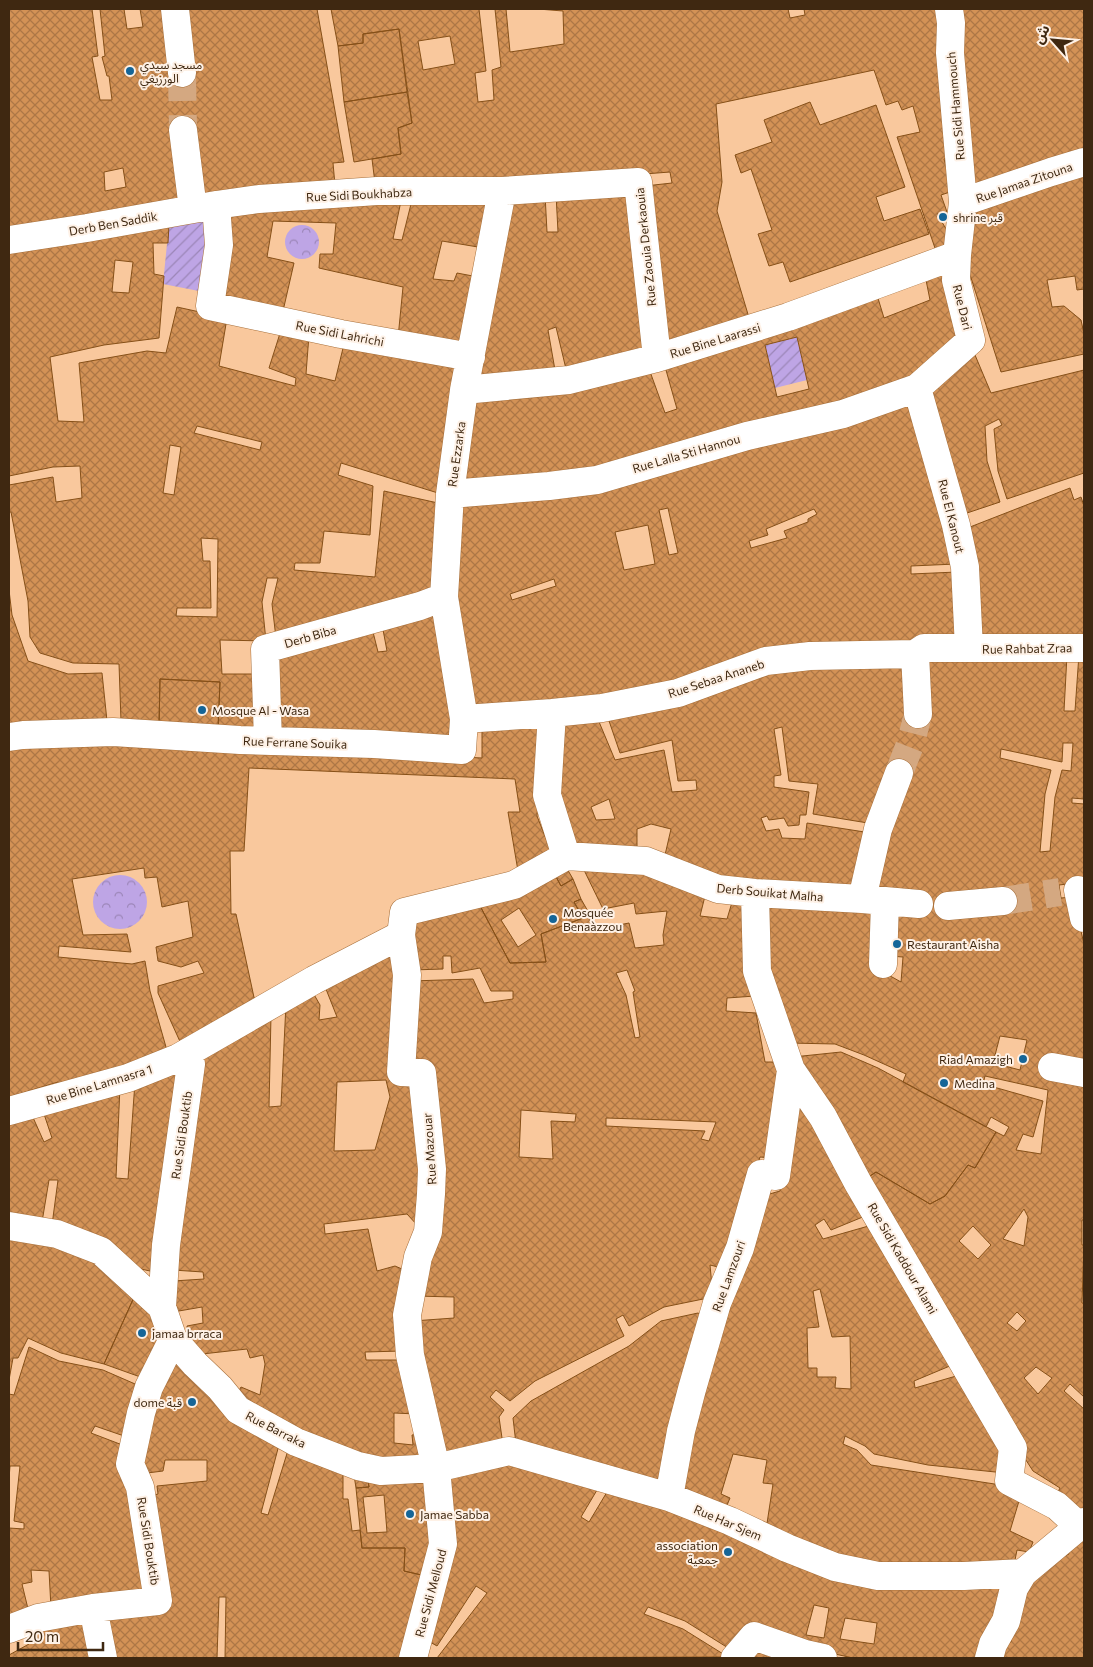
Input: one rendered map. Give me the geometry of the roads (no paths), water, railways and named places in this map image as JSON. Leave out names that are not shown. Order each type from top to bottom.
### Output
[{"type":"street","points":[[176,9],[182,73]]},
{"type":"street","name":"Rue Sidi Hammouch","points":[[949,9],[951,23],[950,53],[964,202]]},
{"type":"street","points":[[183,130],[205,207]]},
{"type":"street","name":"Rue Jamaa Zitouna","points":[[964,202],[1084,162]]},
{"type":"street","name":"Rue Zaouia Derkaouia","points":[[502,191],[638,182],[657,358]]},
{"type":"street","name":"Rue Sidi Boukhabza","points":[[205,207],[259,199],[377,191],[502,191]]},
{"type":"street","name":"Rue Ezzarka","points":[[464,719],[444,597],[450,494],[464,390],[502,191]]},
{"type":"street","name":"Rue Dari","points":[[916,388],[971,340],[956,280],[957,255],[964,202]]},
{"type":"street","name":"Derb Ben Saddik","points":[[9,240],[205,207]]},
{"type":"street","name":"Rue Sidi Lahrichi","points":[[205,207],[220,246],[210,306],[341,334],[471,357]]},
{"type":"street","name":"Rue Bine Laarassi","points":[[464,390],[569,380],[657,358],[788,317],[957,255]]},
{"type":"street","name":"Rue Lalla Sti Hannou","points":[[450,494],[597,480],[747,436],[843,414],[916,388]]},
{"type":"street","name":"Rue El Kanout","points":[[916,388],[956,525],[965,567],[969,648]]},
{"type":"street","name":"Derb Biba","points":[[268,741],[265,648],[420,606],[444,597]]},
{"type":"street","name":"Rue Sebaa Ananeb","points":[[552,713],[602,708],[678,693],[766,661],[810,656],[915,654],[924,648],[969,648]]},
{"type":"street","name":"Rue Rahbat Zraa","points":[[969,648],[1084,648]]},
{"type":"street","points":[[915,654],[918,714]]},
{"type":"street","points":[[401,934],[404,912],[514,885],[566,856],[547,795],[552,713],[464,719]]},
{"type":"street","name":"Rue Ferrane Souika","points":[[9,737],[113,732],[462,750],[464,719]]},
{"type":"street","points":[[883,964],[874,900],[878,829],[899,773]]},
{"type":"street","name":"Derb Souikat Malha","points":[[566,856],[646,861],[718,889],[918,904]]},
{"type":"street","points":[[1074,890],[1084,918]]},
{"type":"street","points":[[755,893],[757,971],[791,1070]]},
{"type":"street","points":[[948,906],[1003,901]]},
{"type":"street","name":"Rue Bine Lamnasra 1","points":[[9,1110],[128,1078],[178,1058],[314,980],[401,934]]},
{"type":"street","name":"Rue Mazouar","points":[[401,934],[407,975],[401,1072],[422,1073],[432,1169],[428,1232],[418,1257],[407,1315],[410,1355],[436,1468]]},
{"type":"street","name":"Rue Sidi Bouktib","points":[[162,1307],[166,1246],[191,1064],[188,1052]]},
{"type":"street","points":[[1052,1067],[1084,1073]]},
{"type":"street","name":"Rue Sidi Kaddour Alami","points":[[791,1070],[823,1116],[858,1183],[1013,1448],[1009,1481],[1057,1506],[1082,1524]]},
{"type":"street","name":"Rue Lamzouri","points":[[669,1497],[681,1431],[717,1303],[740,1248],[761,1174],[776,1176],[791,1070]]},
{"type":"street","points":[[9,1226],[57,1234],[101,1251],[162,1307],[173,1339]]},
{"type":"street","name":"Rue Sidi Bouktib","points":[[9,1629],[38,1618],[93,1608],[158,1601],[140,1487],[130,1464],[141,1413],[149,1387],[173,1339]]},
{"type":"street","name":"Rue Barraka","points":[[173,1339],[220,1388],[238,1410],[296,1442],[358,1466],[381,1472],[436,1468]]},
{"type":"street","name":"Rue Har Sjem","points":[[436,1468],[509,1451],[669,1497],[730,1521],[787,1548],[835,1567],[878,1576],[1023,1573]]},
{"type":"street","name":"Rue Sidi Melloud","points":[[413,1658],[443,1544],[436,1468]]},
{"type":"street","points":[[989,1658],[993,1644],[1006,1621],[1014,1588],[1023,1573],[1082,1524]]},
{"type":"street","points":[[93,1608],[103,1658]]},
{"type":"street","points":[[735,1658],[754,1636],[805,1654],[823,1658]]},
{"type":"tunnel","points":[[182,73],[183,130]]},
{"type":"tunnel","points":[[899,773],[911,742],[918,714]]},
{"type":"tunnel","points":[[1003,901],[1060,892]]},
{"type":"place","name":"مسجد سيدي الورزيغي","points":[[130,71]]},
{"type":"place","name":"shrine قبر","points":[[943,217]]},
{"type":"place","name":"Mosque Al - Wasa","points":[[202,710]]},
{"type":"place","name":"Mosquée Benaàzzou","points":[[553,919]]},
{"type":"place","name":"Restaurant Aisha","points":[[897,944]]},
{"type":"place","name":"Riad Amazigh","points":[[1023,1059]]},
{"type":"place","name":"Medina","points":[[944,1083]]},
{"type":"place","name":"jamaa brraca","points":[[142,1333]]},
{"type":"place","name":"dome قبة","points":[[192,1402]]},
{"type":"place","name":"Jamae Sabba","points":[[410,1514]]},
{"type":"place","name":"association جمعية","points":[[728,1552]]}]
